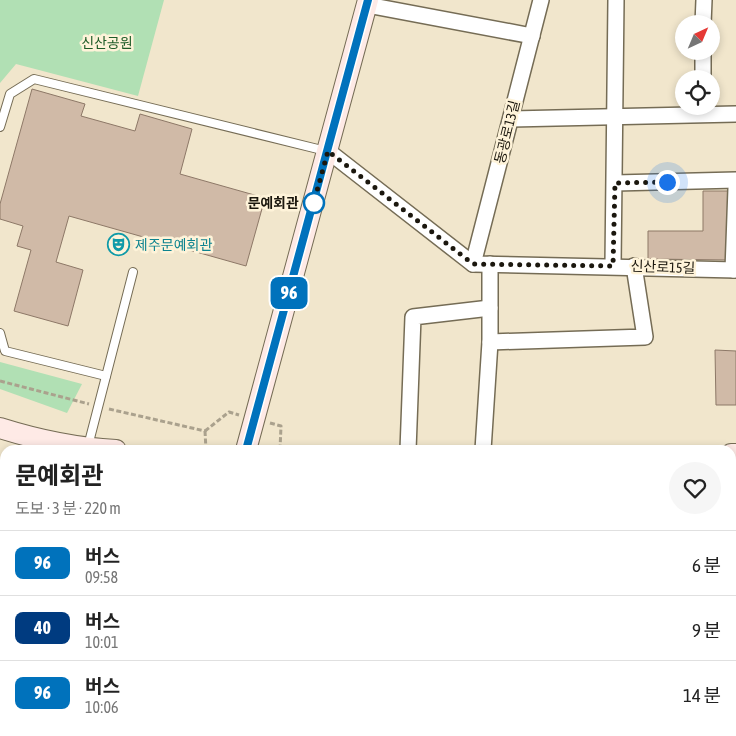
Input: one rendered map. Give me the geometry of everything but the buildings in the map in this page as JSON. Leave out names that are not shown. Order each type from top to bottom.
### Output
[{"type":"main road","points":[[247,445],[367,2]]},
{"type":"main road","points":[[0,428],[26,436],[72,445]]},
{"type":"street","name":"동광로13길","points":[[473,264],[541,0]]},
{"type":"street","points":[[613,266],[615,183],[613,118],[616,0]]},
{"type":"street","points":[[703,15],[704,0]]},
{"type":"street","points":[[367,2],[532,36]]},
{"type":"street","points":[[510,119],[613,118],[675,112]]},
{"type":"street","points":[[720,112],[736,114]]},
{"type":"street","points":[[328,151],[473,264]]},
{"type":"street","points":[[615,183],[736,180]]},
{"type":"street","points":[[734,270],[736,188]]},
{"type":"street","name":"신산로15길","points":[[473,264],[634,266],[734,270]]},
{"type":"street","points":[[483,445],[490,342],[490,264]]},
{"type":"street","points":[[490,342],[645,337],[634,266]]},
{"type":"street","points":[[408,445],[413,317],[490,308]]},
{"type":"lane","points":[[0,127],[10,94],[34,79],[328,151]]},
{"type":"lane","points":[[89,445],[133,272]]},
{"type":"lane","points":[[0,333],[5,351],[106,376]]},
{"type":"path","points":[[204,431],[205,445]]},
{"type":"green space","name":"신산공원","points":[[0,0],[164,0],[138,96],[16,64],[0,83]]},
{"type":"green space","points":[[0,362],[82,384],[67,413],[0,389]]},
{"type":"bus line","name":"96","points":[[247,445],[368,0]]},
{"type":"place","name":"문예회관","points":[[314,203]]},
{"type":"place","name":"제주문예회관","points":[[119,245]]},
{"type":"route","points":[[314,203],[312,209],[328,151],[473,264],[613,266],[615,183],[667,182]]}]
